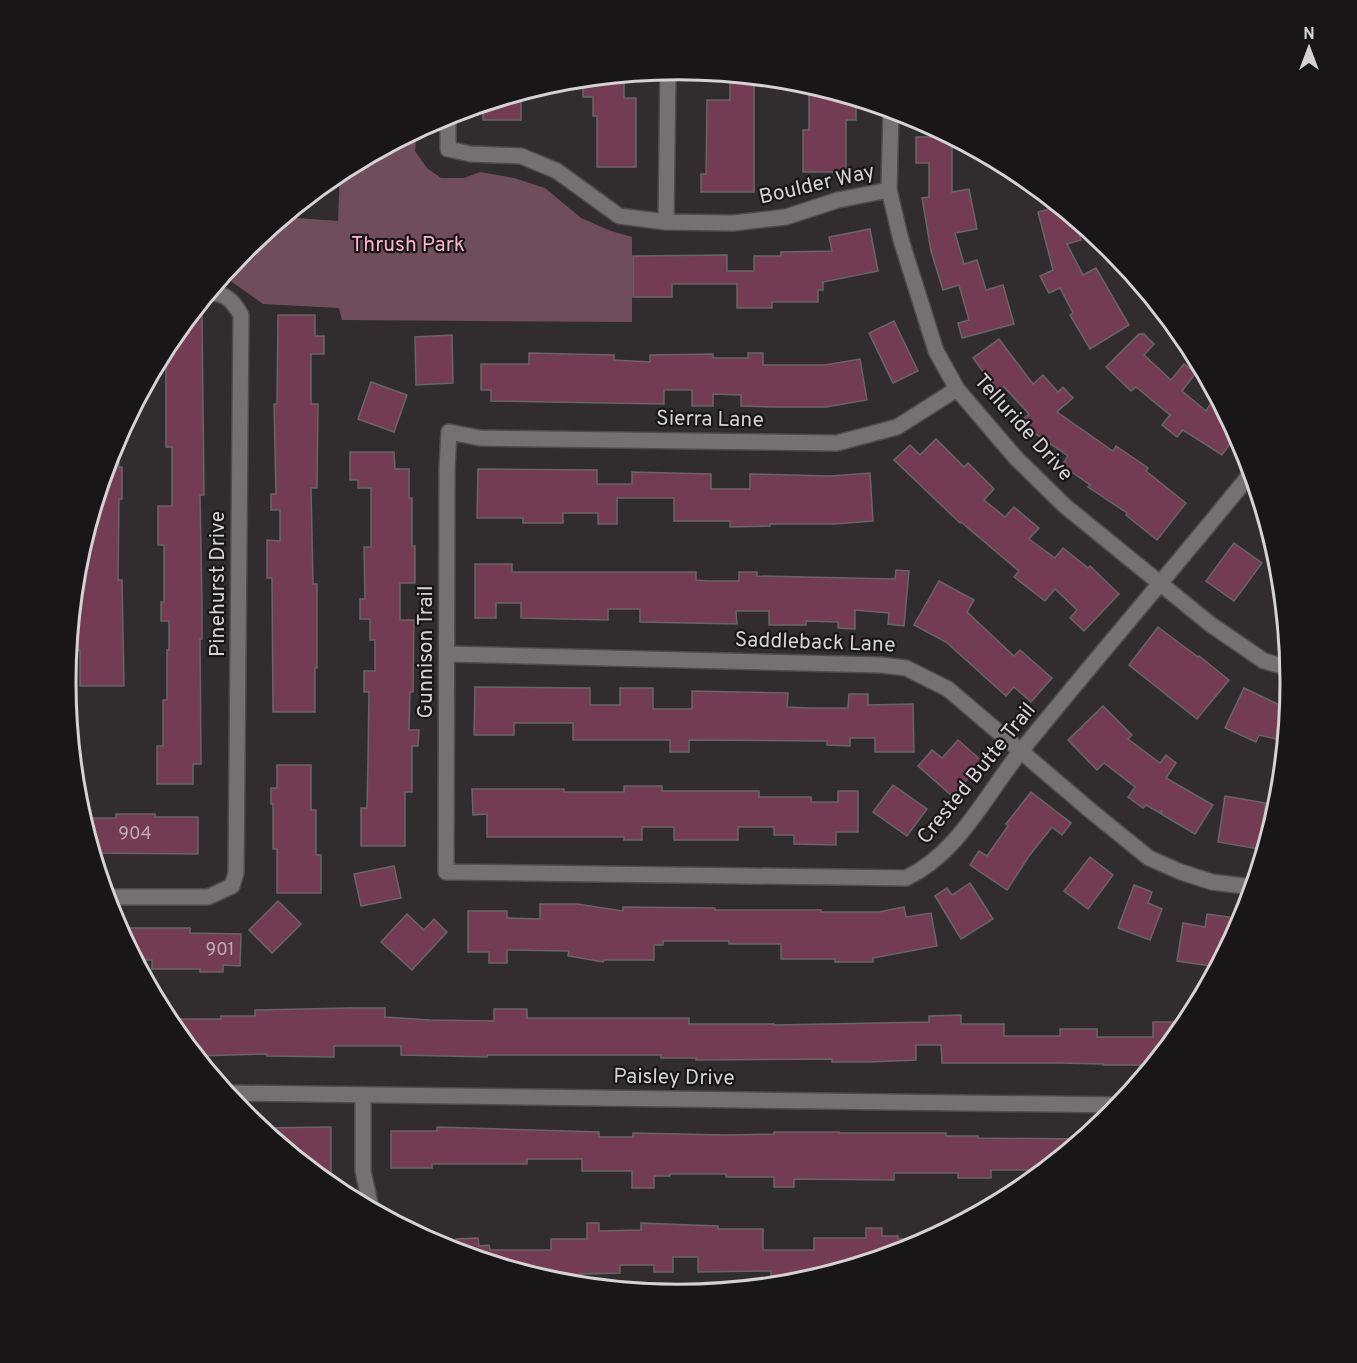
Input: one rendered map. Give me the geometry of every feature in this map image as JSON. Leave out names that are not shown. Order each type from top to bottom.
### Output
[{"type":"street","points":[[666,222],[668,80]]},
{"type":"street","name":"Telluride Drive","points":[[891,118],[889,190],[901,240],[936,351],[957,389],[1015,457],[1065,506],[1210,624],[1264,661],[1280,665]]},
{"type":"street","name":"Boulder Way","points":[[448,125],[448,149],[471,154],[521,156],[556,171],[619,216],[666,222],[733,223],[786,217],[838,200],[889,190]]},
{"type":"street","name":"Pinehurst Drive","points":[[116,897],[208,897],[231,886],[236,873],[241,315],[232,301],[218,295]]},
{"type":"street","name":"Sierra Lane","points":[[449,432],[480,438],[837,443],[897,427],[957,389]]},
{"type":"street","name":"Gunnison Trail","points":[[446,872],[449,432]]},
{"type":"street","name":"Crested Butte Trail","points":[[446,872],[906,878],[934,862],[955,840],[1021,752],[1246,480]]},
{"type":"street","name":"Saddleback Lane","points":[[448,654],[881,665],[906,668],[948,690],[1149,858],[1212,882],[1245,886]]},
{"type":"street","name":"Paisley Drive","points":[[240,1093],[1105,1106]]},
{"type":"street","points":[[363,1095],[363,1171],[369,1198]]},
{"type":"green space","name":"Thrush Park","points":[[416,140],[415,151],[427,168],[441,178],[464,178],[480,172],[514,178],[545,188],[581,218],[632,237],[632,322],[342,320],[339,308],[263,304],[230,281],[253,256],[295,218],[338,221],[339,184]]},
{"type":"building","points":[[730,82],[754,85],[754,192],[701,192],[701,174],[706,174],[707,100],[730,100]]},
{"type":"building","points":[[624,83],[624,98],[636,98],[636,167],[597,167],[597,116],[593,116],[593,97],[583,97],[583,88]]},
{"type":"building","points":[[809,94],[856,106],[856,120],[846,120],[846,172],[803,172],[803,130],[809,130]]},
{"type":"building","points":[[521,101],[521,120],[483,120],[483,112]]},
{"type":"building","points":[[916,137],[934,137],[952,146],[952,192],[969,189],[977,229],[955,233],[964,264],[977,260],[986,290],[1003,285],[1014,324],[962,338],[958,323],[969,320],[959,285],[943,290],[931,251],[922,198],[929,197],[929,163],[916,163]]},
{"type":"building","points":[[1051,209],[1079,233],[1081,240],[1067,244],[1083,275],[1096,268],[1129,325],[1090,349],[1070,315],[1073,313],[1060,288],[1049,293],[1040,276],[1053,270],[1038,212]]},
{"type":"building","points":[[870,229],[878,271],[823,282],[823,290],[818,290],[818,302],[772,302],[772,308],[737,308],[737,284],[672,284],[672,297],[633,297],[633,256],[727,255],[727,271],[754,271],[754,256],[781,256],[781,252],[832,251],[829,237]]},
{"type":"building","points":[[278,315],[315,315],[315,336],[324,336],[324,354],[311,354],[311,404],[318,404],[317,488],[311,488],[313,584],[317,584],[315,712],[273,712],[272,578],[267,578],[267,540],[280,541],[280,510],[271,510],[271,494],[276,494],[274,404],[277,404]]},
{"type":"building","points":[[202,316],[204,495],[200,495],[201,764],[193,764],[193,784],[157,784],[157,746],[163,746],[163,700],[167,700],[167,650],[169,650],[169,621],[161,621],[161,602],[164,602],[164,545],[158,545],[158,506],[172,506],[172,447],[166,447],[166,366]]},
{"type":"building","points":[[894,321],[918,371],[893,383],[869,333]]},
{"type":"building","points":[[1139,334],[1144,334],[1154,344],[1144,355],[1171,380],[1184,364],[1195,372],[1182,391],[1206,411],[1211,402],[1231,442],[1222,455],[1183,430],[1177,437],[1162,425],[1170,415],[1136,387],[1131,391],[1106,367]]},
{"type":"building","points":[[452,335],[453,383],[416,385],[415,337]]},
{"type":"building","points":[[999,339],[1033,384],[1043,375],[1058,392],[1063,387],[1073,398],[1057,412],[1113,451],[1116,446],[1148,468],[1146,471],[1186,503],[1157,540],[1126,515],[1127,513],[1088,487],[1090,485],[1062,465],[1068,456],[1034,433],[1032,435],[1020,422],[1029,414],[1004,387],[997,391],[973,358]]},
{"type":"building","points":[[529,353],[614,355],[614,360],[650,362],[650,355],[713,354],[713,358],[748,358],[748,353],[763,353],[763,365],[825,365],[860,359],[867,400],[826,407],[741,406],[741,395],[713,394],[713,406],[692,406],[692,390],[664,390],[664,404],[491,401],[491,390],[481,390],[481,364],[529,364]]},
{"type":"building","points":[[371,382],[407,395],[394,432],[358,419]]},
{"type":"building","points":[[936,439],[964,467],[968,463],[994,489],[984,500],[1005,517],[1014,507],[1039,528],[1029,539],[1055,558],[1063,548],[1088,568],[1090,566],[1119,594],[1084,631],[1070,618],[1077,610],[1055,589],[1045,601],[1014,577],[1019,571],[960,523],[894,460],[910,445],[920,455]]},
{"type":"building","points":[[350,452],[394,452],[395,469],[409,469],[409,498],[412,498],[412,546],[415,546],[415,583],[400,583],[400,620],[414,620],[413,692],[410,692],[409,730],[419,730],[418,746],[412,746],[412,792],[405,792],[405,846],[361,846],[361,808],[367,808],[368,760],[369,692],[364,692],[364,671],[375,671],[375,640],[370,640],[370,619],[360,619],[360,599],[365,599],[364,547],[371,547],[371,488],[358,488],[358,480],[350,480]]},
{"type":"building","points":[[119,460],[119,467],[122,467],[122,499],[119,499],[118,580],[122,580],[124,686],[80,686],[80,650],[78,650],[78,642],[88,564],[108,488]]},
{"type":"building","points":[[478,469],[597,470],[597,484],[632,484],[632,472],[711,474],[711,489],[750,489],[750,474],[830,476],[870,473],[873,521],[730,527],[730,521],[674,521],[674,498],[617,498],[617,524],[598,524],[598,513],[563,513],[563,523],[523,523],[523,518],[477,518]]},
{"type":"building","points":[[1234,543],[1262,563],[1234,601],[1206,581]]},
{"type":"building","points":[[475,564],[512,564],[512,572],[696,572],[696,580],[709,581],[739,581],[739,572],[757,572],[757,576],[895,579],[896,570],[909,571],[904,626],[888,624],[889,613],[855,610],[855,629],[838,628],[838,622],[806,621],[806,625],[769,625],[769,611],[736,611],[737,624],[640,622],[640,609],[608,609],[608,620],[521,618],[521,603],[496,603],[496,618],[475,618]]},
{"type":"building","points":[[939,581],[974,600],[967,612],[1014,656],[1020,650],[1052,678],[1031,702],[1014,687],[1006,696],[946,642],[914,625]]},
{"type":"building","points":[[1158,627],[1229,680],[1197,719],[1129,665]]},
{"type":"building","points":[[475,687],[590,688],[590,705],[620,705],[620,688],[653,688],[653,709],[692,709],[692,691],[788,693],[787,707],[810,708],[848,708],[849,694],[868,694],[868,705],[913,704],[914,752],[875,752],[875,738],[850,738],[850,746],[827,745],[827,741],[689,740],[689,752],[670,752],[670,740],[573,740],[573,723],[514,723],[514,735],[474,735]]},
{"type":"building","points":[[1244,688],[1279,705],[1277,739],[1259,735],[1256,742],[1225,728]]},
{"type":"building","points":[[1103,706],[1132,735],[1128,739],[1160,763],[1166,755],[1176,763],[1166,778],[1213,805],[1195,834],[1161,814],[1162,810],[1160,813],[1146,805],[1143,808],[1128,797],[1135,787],[1104,763],[1097,770],[1068,740]]},
{"type":"building","points":[[958,740],[983,762],[952,796],[918,766],[932,750],[942,758]]},
{"type":"building","points":[[277,765],[311,765],[311,810],[316,810],[316,855],[321,855],[321,893],[277,893],[277,849],[273,849],[271,788],[277,788]]},
{"type":"building","points":[[893,785],[927,809],[907,836],[873,812]]},
{"type":"building","points":[[624,786],[662,786],[662,791],[759,791],[759,797],[811,797],[811,802],[838,802],[838,791],[858,791],[858,832],[836,832],[836,845],[794,844],[794,835],[774,835],[774,827],[738,827],[738,840],[674,840],[674,827],[642,827],[642,840],[624,840],[624,837],[487,837],[487,814],[473,815],[472,789],[564,789],[564,792],[624,792]]},
{"type":"building","points":[[1031,792],[1071,823],[1062,835],[1052,827],[1029,856],[1007,890],[970,865],[979,851],[987,856],[1008,826],[1006,824]]},
{"type":"building","points":[[1225,796],[1266,803],[1257,849],[1218,842]]},
{"type":"building","points":[[116,814],[198,817],[198,854],[102,853],[92,818],[116,818]]},
{"type":"building","points":[[1090,857],[1113,875],[1088,909],[1064,891]]},
{"type":"building","points":[[394,866],[401,898],[361,906],[354,874]]},
{"type":"building","points":[[970,883],[993,919],[961,939],[935,896],[947,888],[952,895]]},
{"type":"building","points":[[1134,885],[1152,892],[1148,903],[1162,909],[1150,940],[1118,928]]},
{"type":"building","points":[[278,901],[301,924],[272,953],[249,930]]},
{"type":"building","points":[[540,904],[577,904],[623,911],[623,907],[879,912],[904,907],[906,917],[931,913],[937,946],[873,958],[873,962],[781,959],[781,944],[729,944],[729,941],[663,941],[663,945],[654,945],[654,960],[604,960],[603,962],[568,956],[569,951],[507,950],[507,963],[489,963],[489,952],[468,952],[468,911],[507,911],[507,918],[540,919]]},
{"type":"building","points":[[407,914],[424,930],[434,919],[447,932],[412,970],[381,942]]},
{"type":"building","points":[[1207,914],[1232,918],[1209,966],[1177,961],[1183,923],[1205,927]]},
{"type":"building","points":[[130,928],[190,928],[190,933],[241,934],[240,966],[223,965],[223,972],[200,972],[200,969],[152,969],[152,960],[145,960]]},
{"type":"building","points":[[385,1008],[385,1017],[494,1021],[494,1009],[527,1009],[527,1018],[689,1018],[689,1024],[774,1025],[929,1022],[929,1016],[961,1015],[961,1024],[1004,1024],[1004,1036],[1060,1036],[1060,1029],[1097,1029],[1097,1037],[1153,1037],[1153,1022],[1175,1022],[1142,1065],[1103,1065],[942,1063],[941,1045],[916,1045],[916,1060],[870,1062],[832,1062],[832,1059],[696,1060],[696,1058],[661,1058],[661,1055],[488,1055],[487,1057],[401,1055],[401,1046],[334,1046],[334,1057],[267,1056],[267,1054],[207,1056],[180,1019],[255,1016],[255,1010]]},
{"type":"building","points":[[331,1127],[331,1173],[312,1159],[275,1128]]},
{"type":"building","points":[[437,1127],[599,1132],[599,1137],[633,1137],[633,1133],[726,1135],[774,1134],[774,1132],[946,1133],[946,1136],[978,1136],[978,1138],[1069,1139],[1030,1170],[991,1170],[991,1178],[958,1178],[958,1173],[894,1173],[894,1180],[794,1179],[794,1187],[774,1187],[774,1177],[670,1174],[670,1176],[654,1176],[654,1188],[632,1188],[632,1171],[582,1171],[582,1159],[527,1159],[527,1164],[432,1164],[432,1168],[391,1168],[391,1131],[437,1131]]},
{"type":"building","points":[[587,1223],[599,1223],[599,1231],[641,1230],[641,1223],[718,1226],[718,1229],[763,1229],[763,1250],[814,1250],[814,1238],[866,1238],[866,1228],[882,1228],[882,1236],[898,1236],[898,1239],[906,1239],[834,1263],[771,1276],[771,1271],[698,1272],[698,1257],[673,1257],[673,1272],[654,1272],[654,1265],[620,1265],[620,1273],[580,1275],[485,1252],[456,1241],[456,1239],[478,1238],[479,1246],[489,1245],[490,1250],[551,1250],[551,1239],[587,1239]]}]
